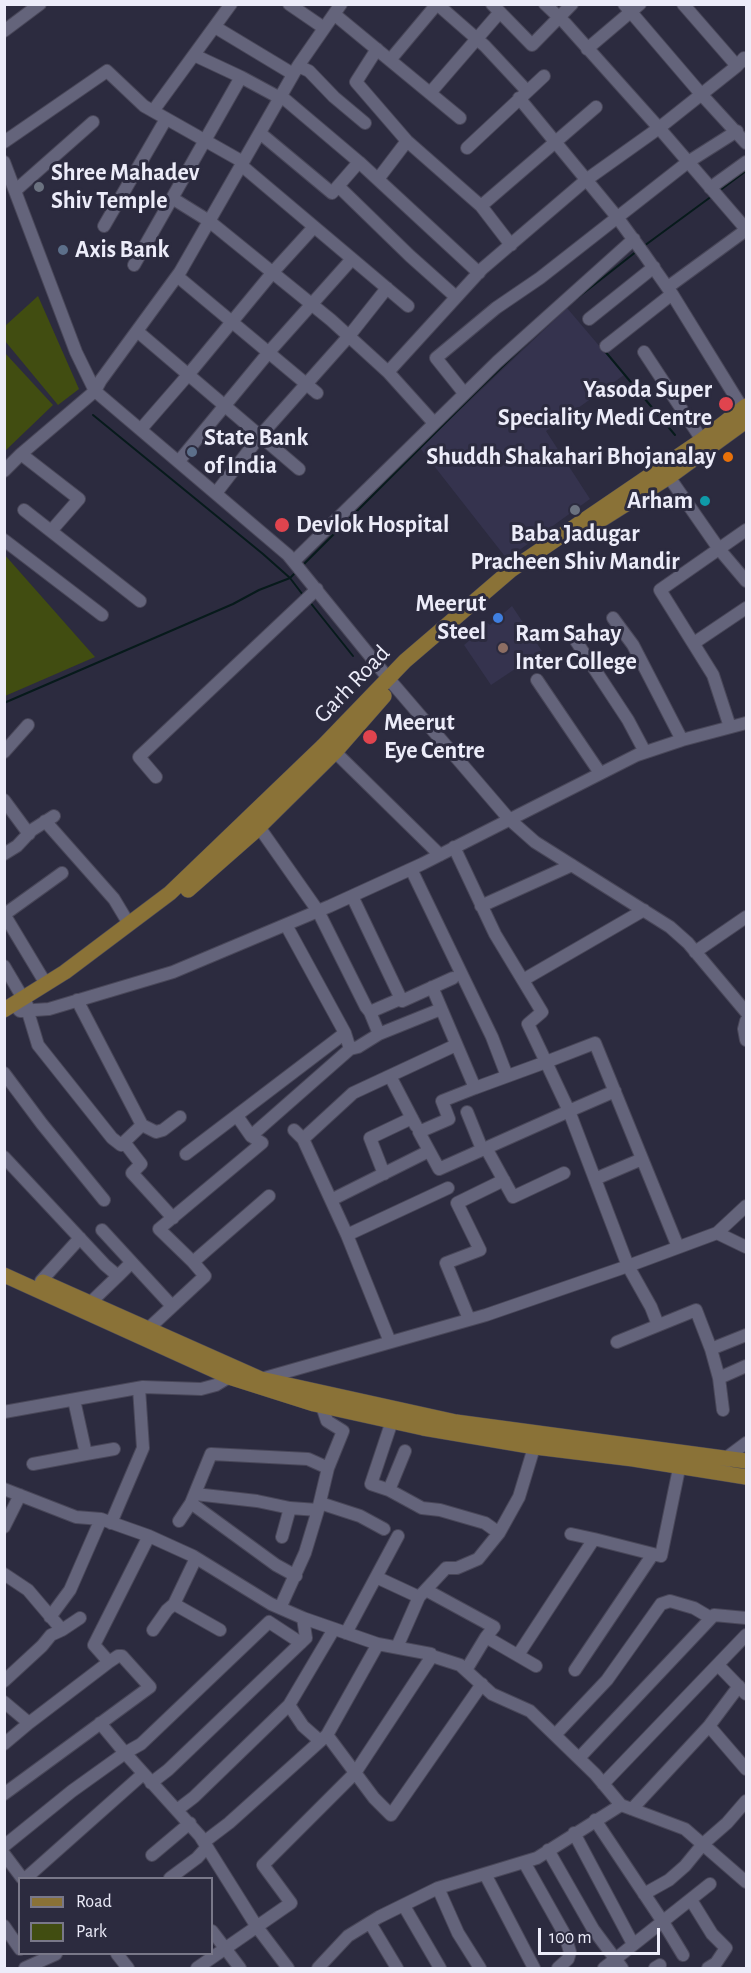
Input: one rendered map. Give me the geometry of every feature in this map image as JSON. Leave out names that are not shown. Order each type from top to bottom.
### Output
[{"type":"main road","name":"Garh Road","points":[[666,471],[702,440],[746,412]]},
{"type":"main road","name":"Garh Road","points":[[205,869],[259,827],[392,681],[514,574],[666,471],[746,412]]},
{"type":"main road","name":"Garh Road","points":[[20,1007],[175,895],[331,748]]},
{"type":"main road","name":"Garh Road","points":[[4,1021],[45,984],[111,943],[129,924],[175,895]]},
{"type":"main road","points":[[4,1265],[38,1285],[231,1372],[322,1406],[456,1422],[537,1440],[681,1460],[724,1474],[747,1477]]},
{"type":"main road","points":[[4,1275],[91,1302],[149,1328],[231,1372]]},
{"type":"main road","points":[[258,1383],[386,1415]]},
{"type":"main road","points":[[681,1460],[726,1458],[747,1461]]},
{"type":"street","points":[[4,31],[40,4]]},
{"type":"street","points":[[153,111],[231,4]]},
{"type":"street","points":[[289,4],[324,28]]},
{"type":"street","points":[[390,60],[437,4],[477,39],[523,94],[554,141],[617,217],[654,267],[746,412]]},
{"type":"street","points":[[545,4],[659,128],[746,228],[606,346]]},
{"type":"street","points":[[430,93],[477,39],[496,8],[532,45],[572,4]]},
{"type":"street","points":[[388,372],[479,273],[511,245],[586,180],[659,128],[742,63],[687,6]]},
{"type":"street","points":[[587,49],[632,7],[700,94],[747,143]]},
{"type":"street","points":[[4,471],[95,391],[177,276],[296,70],[337,10],[377,50],[460,118]]},
{"type":"street","points":[[215,27],[296,70],[309,71],[334,97],[365,123]]},
{"type":"street","points":[[377,50],[356,82],[407,141],[481,206],[511,245]]},
{"type":"street","points":[[194,55],[280,97],[359,162],[479,273]]},
{"type":"street","points":[[4,142],[107,71],[144,106],[242,164],[408,306]]},
{"type":"street","points":[[467,148],[544,76]]},
{"type":"street","points":[[134,265],[241,77]]},
{"type":"street","points":[[481,206],[596,107]]},
{"type":"street","points":[[104,226],[166,118]]},
{"type":"street","points":[[11,184],[93,122]]},
{"type":"street","points":[[464,393],[436,358],[496,308],[540,278],[688,162],[737,131]]},
{"type":"street","points":[[260,133],[332,193],[359,162]]},
{"type":"street","points":[[378,179],[407,141]]},
{"type":"street","points":[[4,162],[76,352],[95,391],[294,561],[509,819],[535,842],[670,927],[747,1012]]},
{"type":"street","points":[[711,189],[747,162]]},
{"type":"street","points":[[338,186],[456,297]]},
{"type":"street","points":[[172,198],[209,221],[313,305],[388,372],[434,423]]},
{"type":"street","points":[[141,429],[273,272],[314,227]]},
{"type":"street","points":[[294,561],[464,393],[638,246]]},
{"type":"street","points":[[179,461],[269,352],[352,260]]},
{"type":"street","points":[[589,319],[654,267]]},
{"type":"street","points":[[177,276],[316,393]]},
{"type":"street","points":[[216,493],[260,436],[349,336],[387,288]]},
{"type":"street","points":[[137,331],[299,469]]},
{"type":"street","points":[[644,352],[702,440]]},
{"type":"street","points":[[21,454],[79,499],[51,531]]},
{"type":"street","points":[[666,471],[719,549],[747,581]]},
{"type":"street","points":[[24,510],[140,601]]},
{"type":"street","points":[[730,727],[713,675],[660,590],[747,530]]},
{"type":"street","points":[[4,540],[102,615]]},
{"type":"street","points":[[156,777],[139,757],[317,589]]},
{"type":"street","points":[[694,643],[747,608]]},
{"type":"street","points":[[613,618],[633,645],[682,740]]},
{"type":"street","points":[[576,640],[628,720],[645,752]]},
{"type":"street","points":[[537,680],[600,774]]},
{"type":"street","points":[[20,1007],[49,1009],[173,972],[411,869],[645,752],[747,723]]},
{"type":"street","points":[[4,752],[28,725]]},
{"type":"street","points":[[331,748],[440,855]]},
{"type":"street","points":[[4,800],[29,834]]},
{"type":"street","points":[[4,854],[50,819],[114,899],[129,924]]},
{"type":"street","points":[[259,827],[318,911],[379,1034]]},
{"type":"street","points":[[454,847],[495,934],[542,1012],[528,1024],[569,1111],[628,1266],[651,1307],[658,1325]]},
{"type":"street","points":[[482,906],[572,865]]},
{"type":"street","points":[[411,869],[492,1037],[507,1076]]},
{"type":"street","points":[[45,984],[5,914],[62,873]]},
{"type":"street","points":[[352,896],[402,1001]]},
{"type":"street","points":[[522,980],[644,910]]},
{"type":"street","points":[[695,952],[747,917]]},
{"type":"street","points":[[286,925],[345,1033],[350,1048]]},
{"type":"street","points":[[4,966],[38,1045],[112,1138],[121,1144],[142,1125]]},
{"type":"street","points":[[370,1012],[400,999],[402,1001],[453,978]]},
{"type":"street","points":[[432,987],[475,1088]]},
{"type":"street","points":[[77,1000],[142,1125],[156,1132],[163,1130],[180,1117]]},
{"type":"street","points":[[251,1136],[350,1048],[358,1047],[379,1034],[441,1010]]},
{"type":"street","points":[[747,1021],[744,1029],[747,1041]]},
{"type":"street","points":[[186,1154],[345,1033]]},
{"type":"street","points":[[419,1132],[449,1119],[442,1101],[595,1043],[678,1247]]},
{"type":"street","points":[[390,1342],[347,1235],[298,1134],[354,1093],[456,1045]]},
{"type":"street","points":[[4,1073],[104,1200]]},
{"type":"street","points":[[390,1076],[480,1250],[446,1263],[469,1319]]},
{"type":"street","points":[[439,1169],[615,1092]]},
{"type":"street","points":[[467,1112],[482,1149],[486,1148]]},
{"type":"street","points":[[149,1328],[205,1276],[159,1229],[262,1143],[251,1136],[237,1116]]},
{"type":"street","points":[[384,1174],[370,1138],[412,1118]]},
{"type":"street","points":[[124,1142],[141,1164],[132,1173],[173,1218]]},
{"type":"street","points":[[486,1148],[513,1197],[564,1173]]},
{"type":"street","points":[[331,1200],[429,1151]]},
{"type":"street","points":[[4,1157],[118,1276]]},
{"type":"street","points":[[595,1179],[642,1159]]},
{"type":"street","points":[[457,1203],[504,1180]]},
{"type":"street","points":[[347,1235],[448,1188]]},
{"type":"street","points":[[193,1262],[269,1196]]},
{"type":"street","points":[[258,1383],[469,1319],[628,1266],[717,1233],[747,1206]]},
{"type":"street","points":[[102,1230],[172,1306]]},
{"type":"street","points":[[717,1233],[747,1247]]},
{"type":"street","points":[[38,1285],[80,1238]]},
{"type":"street","points":[[91,1302],[131,1263]]},
{"type":"street","points":[[617,1342],[696,1310],[719,1378],[723,1410]]},
{"type":"street","points":[[711,1349],[747,1335]]},
{"type":"street","points":[[719,1378],[747,1366]]},
{"type":"street","points":[[4,1412],[139,1388],[201,1389],[216,1385],[231,1372]]},
{"type":"street","points":[[50,1617],[70,1590],[143,1448],[139,1388]]},
{"type":"street","points":[[74,1400],[87,1454]]},
{"type":"street","points":[[280,1608],[305,1553],[328,1468],[343,1431],[327,1421],[322,1406]]},
{"type":"street","points":[[386,1415],[371,1484],[389,1490],[422,1508],[440,1510],[485,1523],[499,1533]]},
{"type":"street","points":[[397,1647],[422,1593],[446,1568],[457,1568],[478,1559],[499,1533],[519,1497],[537,1440]]},
{"type":"street","points":[[724,1474],[726,1458],[747,1443]]},
{"type":"street","points":[[33,1464],[114,1449]]},
{"type":"street","points":[[389,1490],[405,1451]]},
{"type":"street","points":[[178,1521],[193,1498],[211,1454],[308,1459],[328,1468]]},
{"type":"street","points":[[572,1534],[661,1556],[681,1460]]},
{"type":"street","points":[[4,1489],[76,1516],[106,1521],[149,1536],[196,1558],[280,1608],[303,1618],[378,1644],[431,1654],[460,1665],[492,1694],[530,1712],[627,1807],[685,1828],[747,1882]]},
{"type":"street","points":[[4,1527],[20,1495]]},
{"type":"street","points":[[193,1498],[257,1501],[290,1508],[319,1507],[360,1516],[384,1529]]},
{"type":"street","points":[[193,1498],[276,1565],[296,1576]]},
{"type":"street","points":[[282,1537],[290,1508]]},
{"type":"street","points":[[109,1662],[94,1645],[149,1536]]},
{"type":"street","points":[[177,1810],[194,1797],[289,1705],[376,1577],[398,1536]]},
{"type":"street","points":[[518,1655],[594,1539]]},
{"type":"street","points":[[575,1671],[653,1554]]},
{"type":"street","points":[[153,1630],[174,1604],[196,1558]]},
{"type":"street","points":[[4,1574],[28,1590],[62,1630]]},
{"type":"street","points":[[376,1577],[422,1593],[494,1627],[466,1670]]},
{"type":"street","points":[[555,1735],[607,1680],[661,1604],[670,1602],[694,1608],[711,1618]]},
{"type":"street","points":[[174,1604],[220,1630]]},
{"type":"street","points":[[579,1758],[714,1615],[747,1618]]},
{"type":"street","points":[[4,1682],[51,1635],[80,1618]]},
{"type":"street","points":[[25,1877],[147,1778],[168,1770],[306,1638],[303,1618]]},
{"type":"street","points":[[4,1846],[72,1791],[141,1744],[269,1622],[301,1643]]},
{"type":"street","points":[[486,1637],[536,1666]]},
{"type":"street","points":[[603,1784],[718,1665],[744,1643]]},
{"type":"street","points":[[172,1877],[197,1858],[206,1845],[229,1823],[323,1738],[378,1644]]},
{"type":"street","points":[[4,1744],[118,1656],[122,1656],[150,1686],[4,1794]]},
{"type":"street","points":[[197,1968],[291,1903],[263,1865],[355,1773],[432,1656]]},
{"type":"street","points":[[318,1968],[348,1936],[370,1923],[438,1888],[537,1858],[595,1820],[627,1807],[743,1690],[718,1665]]},
{"type":"street","points":[[289,1705],[303,1726],[323,1738],[391,1815],[482,1684]]},
{"type":"street","points":[[4,1702],[29,1723]]},
{"type":"street","points":[[100,1723],[147,1778],[190,1823],[257,1927],[288,1968]]},
{"type":"street","points":[[709,1726],[747,1768]]},
{"type":"street","points":[[644,1894],[669,1880],[685,1866],[703,1844],[746,1804]]},
{"type":"street","points":[[595,1820],[683,1955]]},
{"type":"street","points":[[152,1855],[190,1823]]},
{"type":"street","points":[[574,1833],[633,1944]]},
{"type":"street","points":[[548,1850],[593,1929],[619,1964]]},
{"type":"street","points":[[4,1854],[23,1877]]},
{"type":"street","points":[[524,1862],[565,1935],[570,1952],[568,1959],[558,1968]]},
{"type":"street","points":[[486,1874],[534,1968]]},
{"type":"street","points":[[604,1968],[619,1964],[633,1944],[710,1884]]},
{"type":"street","points":[[438,1888],[458,1933],[480,1968]]},
{"type":"street","points":[[692,1899],[712,1934],[726,1947],[715,1967]]},
{"type":"street","points":[[404,1906],[440,1968]]},
{"type":"street","points":[[370,1923],[397,1968]]},
{"type":"street","points":[[4,1926],[18,1946]]},
{"type":"street","points":[[213,1932],[240,1968]]},
{"type":"street","points":[[28,1967],[53,1955]]},
{"type":"street","points":[[118,1955],[128,1968]]},
{"type":"shaded area","points":[[567,308],[624,375],[546,431],[590,499],[507,559],[420,448]]},
{"type":"shaded area","name":"Ram Sahay Inter College","points":[[512,606],[542,651],[491,685],[464,645],[478,633],[475,626],[483,619],[490,625]]},
{"type":"green space","points":[[38,296],[79,389],[58,405],[5,341],[5,326]]},
{"type":"green space","points":[[5,353],[53,405],[5,451]]},
{"type":"green space","points":[[4,554],[95,657],[5,696],[4,696]]},
{"type":"waterway","points":[[719,191],[746,171]]},
{"type":"waterway","points":[[644,246],[712,196]]},
{"type":"waterway","points":[[576,299],[637,251]]},
{"type":"waterway","points":[[303,565],[531,339]]},
{"type":"waterway","points":[[604,350],[675,435]]},
{"type":"waterway","points":[[93,415],[263,554],[290,578],[303,595]]},
{"type":"waterway","points":[[4,703],[233,604],[259,590],[290,578],[297,571]]},
{"type":"waterway","points":[[309,601],[353,656]]},
{"type":"place","name":"Shree Mahadev Shiv Temple","points":[[39,187]]},
{"type":"place","name":"Axis Bank","points":[[63,250]]},
{"type":"place","name":"Yasoda Super Speciality Medi Centre","points":[[726,404]]},
{"type":"place","name":"State Bank of India","points":[[192,452]]},
{"type":"place","name":"Shuddh Shakahari Bhojanalay","points":[[728,457]]},
{"type":"place","name":"Arham","points":[[705,501]]},
{"type":"place","name":"Baba Jadugar Pracheen Shiv Mandir","points":[[575,510]]},
{"type":"place","name":"Devlok Hospital","points":[[282,525]]},
{"type":"place","name":"Meerut Steel","points":[[498,618]]},
{"type":"place","name":"Ram Sahay Inter College","points":[[503,648]]},
{"type":"place","name":"Meerut Eye Centre","points":[[370,737]]}]
